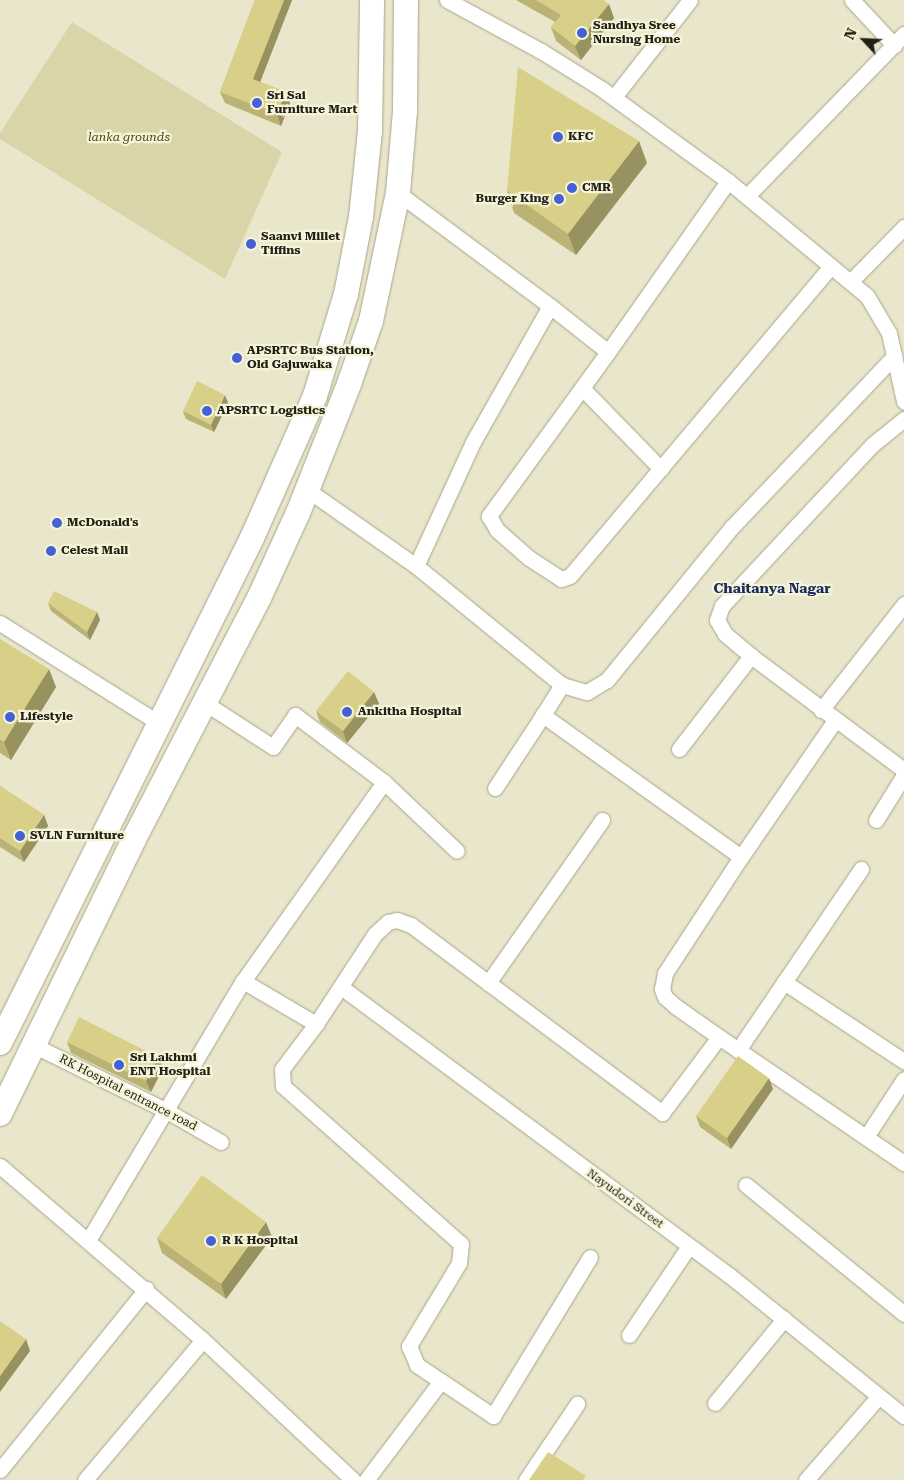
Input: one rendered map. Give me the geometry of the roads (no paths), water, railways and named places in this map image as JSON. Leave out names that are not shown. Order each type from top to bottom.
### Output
[{"type":"main road","points":[[0,1043],[289,456],[315,396],[334,337],[361,217],[370,131],[372,0]]},
{"type":"main road","points":[[0,1114],[205,702],[259,598],[306,489],[371,321],[398,193],[405,112],[406,0]]},
{"type":"street","points":[[447,0],[541,51],[614,97],[728,181],[851,281],[881,316],[894,356],[904,401]]},
{"type":"street","points":[[614,97],[690,0]]},
{"type":"street","points":[[747,196],[899,39],[852,0]]},
{"type":"street","points":[[728,181],[608,352],[491,510],[489,520],[497,530],[550,573],[566,579],[831,266]]},
{"type":"street","points":[[398,193],[550,306],[608,352]]},
{"type":"street","points":[[851,281],[904,228]]},
{"type":"street","points":[[416,566],[473,442],[550,306]]},
{"type":"street","points":[[306,489],[416,566],[562,685],[586,692],[607,680],[732,527],[894,356]]},
{"type":"street","points":[[582,388],[661,469]]},
{"type":"street","points":[[904,419],[872,445],[722,606],[717,620],[720,628],[751,656],[904,770]]},
{"type":"street","points":[[821,710],[904,604]]},
{"type":"street","points":[[0,623],[159,723]]},
{"type":"street","points":[[679,749],[751,656]]},
{"type":"street","points":[[495,788],[562,685]]},
{"type":"street","points":[[205,702],[273,747],[295,715],[384,782],[457,851]]},
{"type":"street","points":[[543,715],[742,857]]},
{"type":"street","points":[[835,720],[665,973],[662,989],[665,998],[675,1006],[904,1163]]},
{"type":"street","points":[[876,820],[904,775]]},
{"type":"street","points":[[89,1240],[243,982],[384,782]]},
{"type":"street","points":[[488,983],[602,820]]},
{"type":"street","points":[[738,1050],[861,868]]},
{"type":"street","points":[[590,1257],[493,1416],[417,1365],[409,1346],[460,1263],[461,1244],[283,1086],[282,1069],[316,1024],[375,934],[382,926],[396,920],[411,925],[662,1113],[719,1037]]},
{"type":"street","points":[[243,982],[316,1024]]},
{"type":"street","points":[[784,982],[904,1061]]},
{"type":"street","name":"Nayudori Street","points":[[341,987],[689,1246],[784,1319],[904,1416]]},
{"type":"street","name":"RK Hospital entrance road","points":[[33,1045],[166,1110],[221,1142]]},
{"type":"street","points":[[866,1137],[904,1079]]},
{"type":"street","points":[[0,1166],[89,1240],[203,1340],[353,1480]]},
{"type":"street","points":[[746,1185],[904,1314]]},
{"type":"street","points":[[629,1335],[689,1246]]},
{"type":"street","points":[[0,1470],[146,1290]]},
{"type":"street","points":[[715,1403],[784,1319]]},
{"type":"street","points":[[85,1480],[203,1340]]},
{"type":"street","points":[[366,1480],[441,1381]]},
{"type":"street","points":[[806,1480],[878,1396]]},
{"type":"street","points":[[526,1480],[577,1404]]},
{"type":"place","name":"Sandhya Sree Nursing Home","points":[[582,33]]},
{"type":"place","name":"Sri Sai Furniture Mart","points":[[257,103]]},
{"type":"place","name":"KFC","points":[[558,137]]},
{"type":"place","name":"CMR","points":[[572,188]]},
{"type":"place","name":"Burger King","points":[[559,199]]},
{"type":"place","name":"Saanvi Millet Tiffins","points":[[251,244]]},
{"type":"place","name":"APSRTC Bus Station, Old Gajuwaka","points":[[237,358]]},
{"type":"place","name":"APSRTC Logistics","points":[[207,411]]},
{"type":"place","name":"McDonald's","points":[[57,523]]},
{"type":"place","name":"Celest Mall","points":[[51,551]]},
{"type":"place","name":"Ankitha Hospital","points":[[347,712]]},
{"type":"place","name":"Lifestyle","points":[[10,717]]},
{"type":"place","name":"SVLN Furniture","points":[[20,836]]},
{"type":"place","name":"Sri Lakhmi ENT Hospital","points":[[119,1065]]},
{"type":"place","name":"R K Hospital","points":[[211,1241]]},
{"type":"district","name":"Chaitanya Nagar","points":[[772,588]]},
{"type":"park label","name":"lanka grounds","points":[[129,138]]}]
